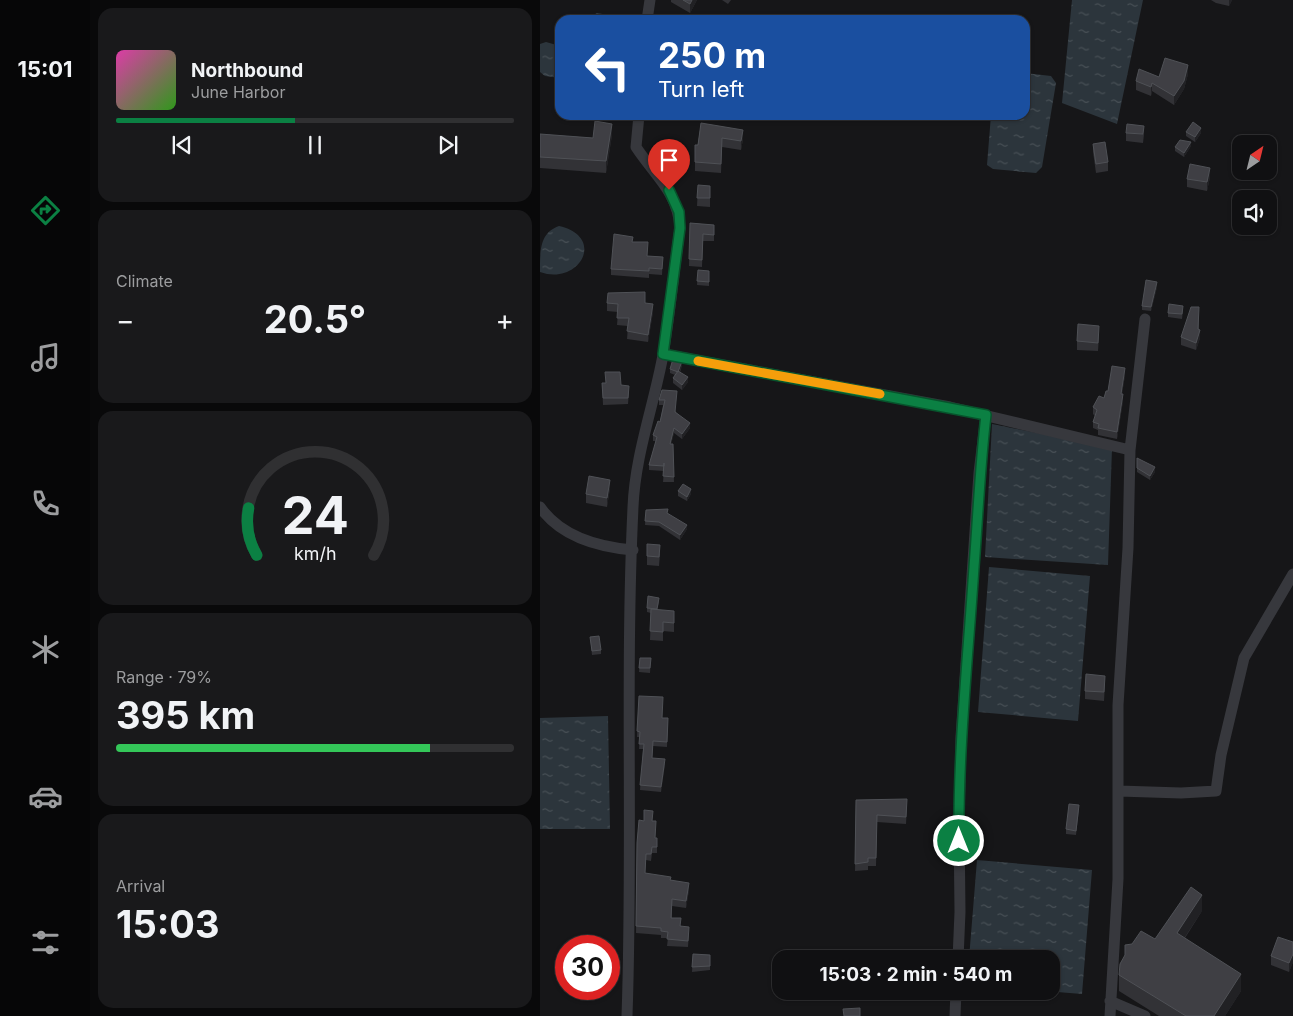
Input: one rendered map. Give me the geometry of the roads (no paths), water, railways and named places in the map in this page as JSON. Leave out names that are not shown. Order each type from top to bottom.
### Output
[{"type":"street","points":[[647,15],[650,0]]},
{"type":"street","points":[[627,1016],[631,885],[629,697],[633,506],[636,476],[663,354],[680,228],[679,212],[669,190],[650,168],[636,147],[639,120]]},
{"type":"street","points":[[1110,1016],[1118,879],[1118,705],[1128,548],[1130,450],[1145,319]]},
{"type":"street","points":[[663,354],[986,415],[1130,450]]},
{"type":"street","points":[[958,950],[962,727],[979,473],[986,415]]},
{"type":"street","points":[[540,507],[547,517],[571,534],[606,548],[633,550]]},
{"type":"street","points":[[1119,791],[1181,793],[1216,791],[1221,755],[1244,658],[1293,574]]},
{"type":"street","points":[[955,1016],[956,1000]]},
{"type":"street","points":[[1110,1001],[1145,1016]]},
{"type":"water","points":[[1072,0],[1143,0],[1117,124],[1062,103]]},
{"type":"water","points":[[546,42],[555,45],[555,77],[545,76],[540,72],[540,44]]},
{"type":"water","points":[[1030,74],[1051,76],[1056,83],[1042,167],[1036,173],[993,169],[987,165],[991,120],[1030,120]]},
{"type":"water","points":[[559,226],[574,232],[582,240],[584,249],[582,258],[576,266],[566,272],[554,274],[540,272],[542,243],[548,233]]},
{"type":"water","points":[[992,424],[1112,448],[1108,565],[985,557]]},
{"type":"water","points":[[989,567],[1090,576],[1078,721],[978,712]]},
{"type":"water","points":[[608,716],[610,829],[540,829],[540,718]]},
{"type":"water","points":[[977,860],[1092,870],[1082,994],[1060,992],[1060,950],[970,950]]}]
